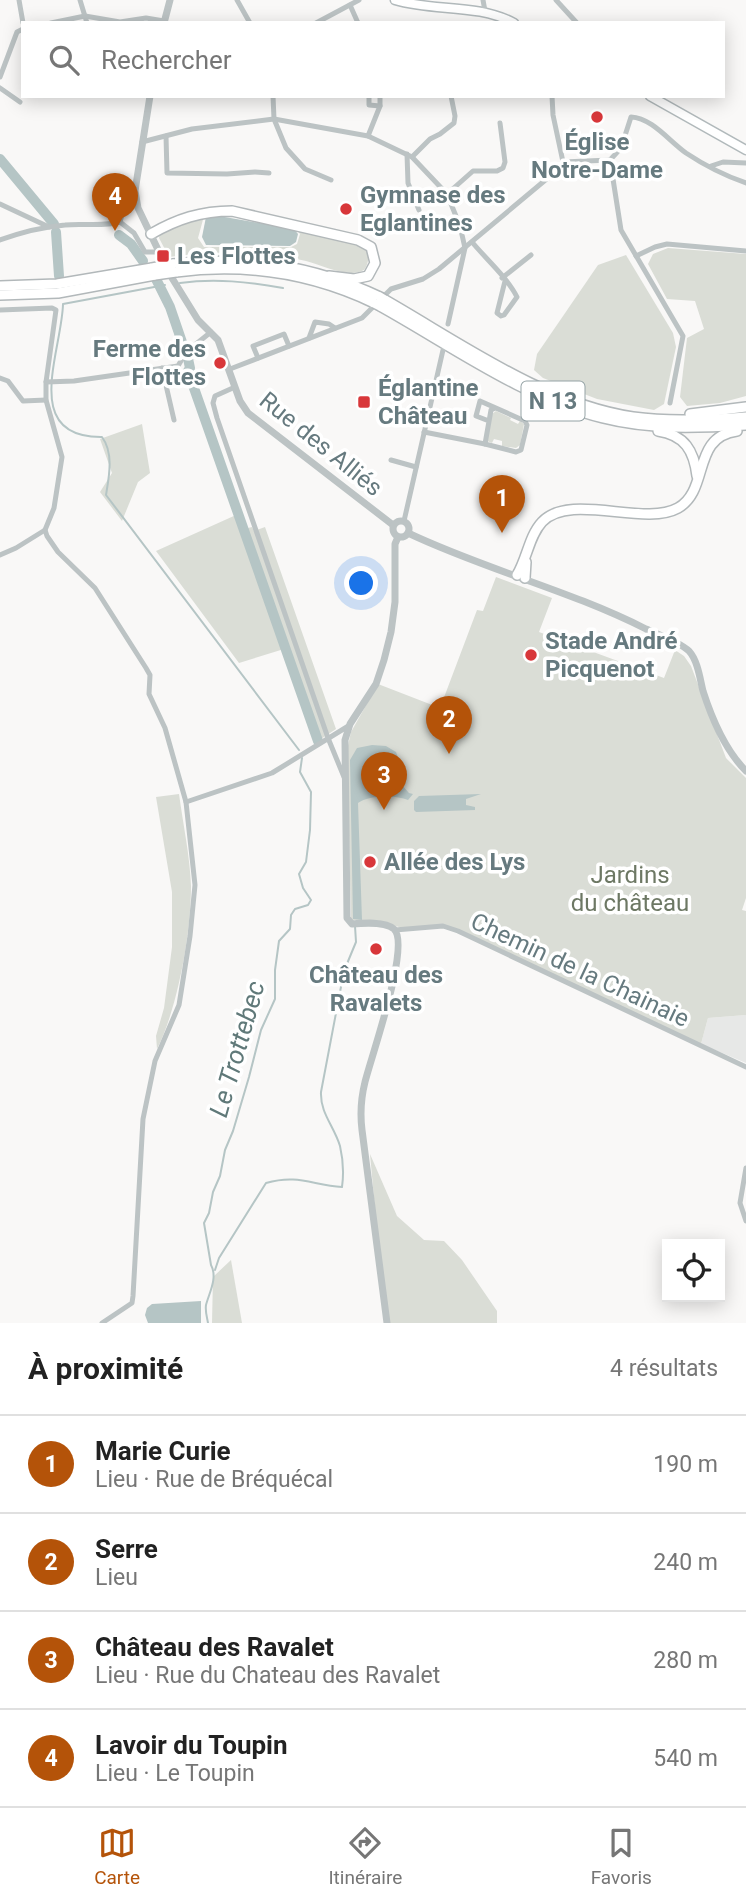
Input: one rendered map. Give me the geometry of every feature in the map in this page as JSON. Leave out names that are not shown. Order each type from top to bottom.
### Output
[{"type":"highway","points":[[151,234],[191,216],[232,211],[358,240],[371,247],[375,262],[368,276],[354,279],[329,276]]},
{"type":"highway","name":"N 13","points":[[174,271],[221,260],[259,262],[329,276],[550,392],[597,409],[675,420],[746,417]]},
{"type":"highway","name":"N 13","points":[[0,286],[57,284],[153,272],[221,268],[280,272],[315,279],[380,302],[547,399],[580,411],[626,423],[688,428],[746,428]]},
{"type":"highway","name":"N 13","points":[[0,295],[58,293],[153,272]]},
{"type":"highway","points":[[597,409],[648,414],[690,414],[746,407]]},
{"type":"highway","points":[[626,423],[669,433],[680,439],[690,448],[695,460],[697,478]]},
{"type":"highway","points":[[521,577],[537,528],[544,519],[555,512],[567,510],[669,511],[681,506],[688,499],[713,442],[729,432],[746,428]]},
{"type":"main road","points":[[395,0],[426,7],[485,11],[509,21]]},
{"type":"main road","points":[[654,98],[746,149]]},
{"type":"street","points":[[19,0],[23,21]]},
{"type":"street","points":[[80,0],[86,19]]},
{"type":"street","points":[[164,21],[170,0]]},
{"type":"street","points":[[237,0],[249,21]]},
{"type":"street","points":[[320,21],[359,0]]},
{"type":"street","points":[[483,0],[485,11]]},
{"type":"street","points":[[556,0],[575,21]]},
{"type":"street","points":[[350,5],[357,21]]},
{"type":"street","points":[[126,21],[146,18],[160,21]]},
{"type":"street","points":[[68,21],[109,21]]},
{"type":"street","points":[[0,77],[17,32],[21,30]]},
{"type":"street","points":[[0,88],[20,102]]},
{"type":"street","points":[[150,98],[135,191],[137,206],[161,255]]},
{"type":"street","points":[[273,98],[274,119],[286,148],[305,169],[331,180]]},
{"type":"street","points":[[369,98],[369,105],[380,106]]},
{"type":"street","points":[[368,136],[380,106],[380,98]]},
{"type":"street","points":[[419,210],[408,183],[410,155],[454,123],[452,98]]},
{"type":"street","points":[[552,98],[562,165]]},
{"type":"street","points":[[230,369],[362,318],[391,289],[431,275],[562,165],[610,160],[621,148],[631,117],[645,121],[686,153],[710,167],[746,183]]},
{"type":"street","points":[[142,142],[192,129],[274,119],[368,136],[410,155],[447,194],[460,226],[465,248],[448,324]]},
{"type":"street","points":[[447,194],[473,171],[497,171],[503,168],[505,162],[500,123]]},
{"type":"street","points":[[166,136],[167,173],[269,173]]},
{"type":"street","points":[[610,160],[621,230],[683,336],[670,403]]},
{"type":"street","points":[[710,167],[723,162],[746,163]]},
{"type":"street","points":[[120,222],[126,199]]},
{"type":"street","points":[[0,204],[52,227]]},
{"type":"street","points":[[120,222],[134,233],[145,252],[161,255]]},
{"type":"street","points":[[0,240],[36,228],[109,225],[120,222]]},
{"type":"street","points":[[472,242],[504,279],[517,297],[501,316],[497,313],[504,279],[531,255]]},
{"type":"street","points":[[636,256],[667,244],[746,251]]},
{"type":"street","name":"Rue des Alliés","points":[[174,271],[187,305],[218,340],[243,406],[259,423],[393,525]]},
{"type":"street","points":[[0,310],[56,310],[46,400],[62,457],[54,508],[45,530],[0,555]]},
{"type":"street","points":[[309,338],[315,322],[329,324],[335,328]]},
{"type":"street","points":[[46,382],[178,366],[186,352],[211,332]]},
{"type":"street","points":[[258,358],[253,346],[284,334],[289,346]]},
{"type":"street","points":[[404,521],[443,350]]},
{"type":"street","points":[[162,368],[174,420]]},
{"type":"street","points":[[0,378],[8,381],[23,401],[46,400]]},
{"type":"street","points":[[235,387],[215,396],[214,407],[328,738],[344,777]]},
{"type":"street","points":[[424,432],[516,452],[522,449],[526,422],[483,400],[479,402],[476,416],[489,421]]},
{"type":"street","points":[[485,444],[491,410],[495,408]]},
{"type":"street","points":[[391,460],[416,467]]},
{"type":"street","points":[[398,537],[393,531],[393,525],[404,521]]},
{"type":"street","points":[[404,521],[408,526],[408,533]]},
{"type":"street","points":[[45,530],[58,552],[95,588],[150,675],[149,694],[164,728],[186,802],[195,885],[179,1005],[155,1061],[143,1119],[132,1303],[102,1323]]},
{"type":"street","points":[[398,537],[408,533]]},
{"type":"street","points":[[408,533],[450,553],[609,610],[688,650],[723,740],[733,758],[746,771]]},
{"type":"street","points":[[387,1323],[361,1107],[368,1071],[392,991],[399,938],[395,930],[376,924],[352,924],[348,918],[344,777],[345,740],[350,724],[376,684],[391,632],[395,602],[395,544],[398,537]]},
{"type":"street","points":[[186,802],[272,773],[350,724]]},
{"type":"street","name":"Chemin de la Chainaie","points":[[395,930],[443,926],[458,931],[746,1067]]},
{"type":"street","points":[[746,1168],[740,1203],[746,1221]]},
{"type":"shaded area","points":[[219,216],[294,229],[298,234],[296,242],[290,246],[206,245],[202,237],[206,217]]},
{"type":"shaded area","points":[[386,746],[396,752],[402,769],[401,784],[413,794],[408,800],[383,797],[369,798],[358,803],[362,920],[353,919],[350,760],[357,748]]},
{"type":"shaded area","points":[[481,794],[466,799],[466,805],[475,807],[475,810],[414,810],[414,801],[419,796]]},
{"type":"shaded area","points":[[746,1015],[746,1063],[701,1044],[708,1018]]},
{"type":"shaded area","points":[[201,1301],[201,1323],[148,1323],[145,1315],[152,1304]]},
{"type":"green space","points":[[204,216],[198,238],[204,247],[291,247],[297,244],[300,234],[295,227],[362,245],[368,253],[367,264],[364,270],[351,273],[289,257],[255,253],[169,257],[159,238],[160,233],[180,223]]},
{"type":"green space","points":[[668,248],[746,254],[746,396],[720,403],[687,406],[680,397],[687,338],[704,329],[695,301],[667,299],[648,264],[653,254]]},
{"type":"green space","points":[[626,255],[673,333],[676,347],[664,404],[654,410],[597,399],[543,378],[534,370],[537,354],[598,265]]},
{"type":"green space","points":[[496,411],[518,424],[520,421],[524,424],[520,445],[516,448],[502,446],[502,441],[494,439],[492,443],[487,441],[492,414]]},
{"type":"green space","points":[[142,424],[150,473],[138,482],[122,521],[100,492],[112,473],[100,439]]},
{"type":"green space","points":[[236,515],[244,529],[252,527],[254,531],[265,527],[336,729],[318,741],[284,649],[239,663],[156,551]]},
{"type":"green space","name":"Jardins du château","points":[[496,577],[552,598],[539,632],[664,678],[675,650],[684,656],[691,666],[726,758],[746,778],[746,898],[742,910],[746,911],[746,1015],[708,1018],[701,1044],[443,926],[406,929],[378,921],[351,920],[347,750],[351,732],[378,684],[440,708],[477,610],[483,611]]},
{"type":"green space","points":[[179,794],[191,886],[189,925],[177,991],[157,1049],[156,1036],[164,1008],[172,947],[172,892],[156,797]]},
{"type":"green space","points":[[370,1154],[397,1216],[424,1240],[444,1241],[462,1260],[497,1311],[497,1323],[389,1323]]},
{"type":"green space","points":[[231,1260],[242,1323],[212,1323],[213,1277]]},
{"type":"waterway","points":[[0,159],[54,224]]},
{"type":"waterway","points":[[56,232],[59,276]]},
{"type":"waterway","points":[[119,235],[131,244],[143,261]]},
{"type":"waterway","points":[[156,279],[170,307],[183,345]]},
{"type":"waterway","points":[[180,283],[232,281],[283,288]]},
{"type":"waterway","name":"Le Trottebec","points":[[165,285],[63,304],[53,367],[53,408],[61,423],[77,434],[102,437],[109,458],[106,495],[299,750]]},
{"type":"waterway","points":[[187,354],[190,368],[188,371],[318,741]]},
{"type":"waterway","name":"Le Trottebec","points":[[208,1323],[206,1305],[214,1275],[204,1223],[261,1030],[275,999],[279,941],[290,929],[291,915],[295,909],[308,905],[311,900],[303,888],[299,874],[306,862],[311,792],[300,772],[302,758]]},
{"type":"waterway","points":[[215,1270],[219,1258],[266,1183],[296,1180],[342,1187],[340,1146],[325,1113],[321,1092],[344,971],[356,942],[355,926]]},
{"type":"place","name":"Église Notre-Dame","points":[[597,117]]},
{"type":"place","name":"Gymnase des Eglantines","points":[[346,209]]},
{"type":"place","name":"Lavoir du Toupin","points":[[115,231]]},
{"type":"place","name":"Les Flottes","points":[[163,256]]},
{"type":"place","name":"Ferme des Flottes","points":[[220,363]]},
{"type":"place","name":"Églantine Château","points":[[364,402]]},
{"type":"place","name":"Marie Curie","points":[[502,533]]},
{"type":"place","name":"Stade André Picquenot","points":[[531,655]]},
{"type":"place","name":"Serre","points":[[449,754]]},
{"type":"place","name":"Château des Ravalet","points":[[384,810]]},
{"type":"place","name":"Allée des Lys","points":[[370,862]]},
{"type":"place","name":"Château des Ravalets","points":[[376,949]]}]
